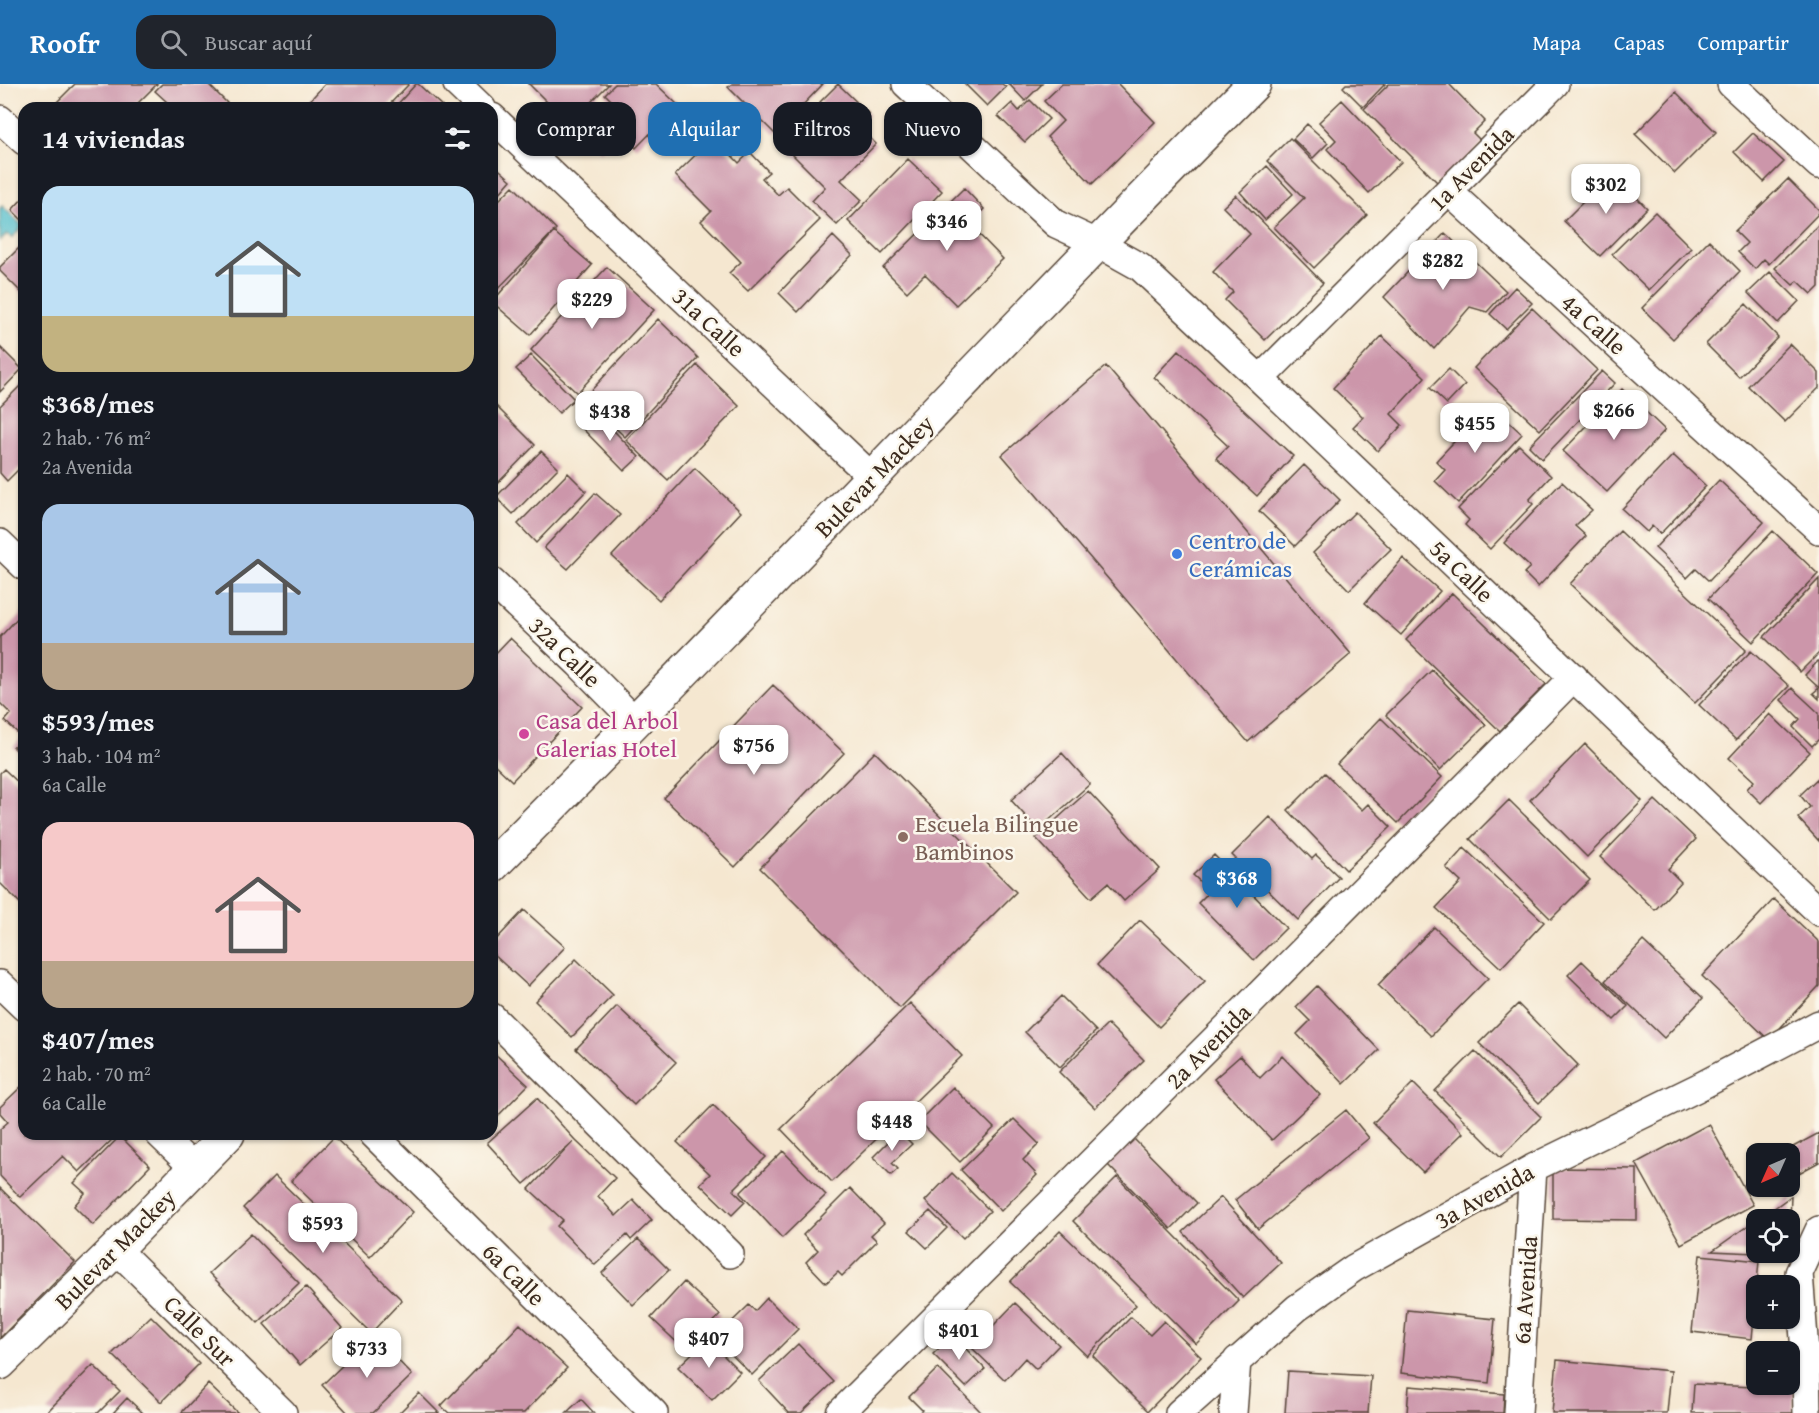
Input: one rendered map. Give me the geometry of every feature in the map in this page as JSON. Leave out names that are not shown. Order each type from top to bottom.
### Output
[{"type":"main road","name":"Bulevar Mackey","points":[[498,860],[636,722],[1097,243],[1254,84]]},
{"type":"main road","name":"Bulevar Mackey","points":[[0,1363],[222,1140]]},
{"type":"street","points":[[457,84],[476,102]]},
{"type":"street","name":"5a Calle","points":[[906,84],[1056,224],[1140,267],[1819,912]]},
{"type":"street","name":"1a Avenida","points":[[1260,379],[1555,84]]},
{"type":"street","points":[[1731,84],[1819,165]]},
{"type":"street","points":[[0,119],[18,136]]},
{"type":"street","name":"31a Calle","points":[[498,123],[873,478]]},
{"type":"street","name":"4a Calle","points":[[1448,191],[1819,530]]},
{"type":"street","points":[[0,543],[18,560]]},
{"type":"street","name":"32a Calle","points":[[498,588],[636,722]]},
{"type":"street","name":"2a Avenida","points":[[840,1413],[1574,677]]},
{"type":"street","points":[[0,984],[18,1001]]},
{"type":"street","points":[[498,1023],[730,1254]]},
{"type":"street","name":"3a Avenida","points":[[1179,1413],[1297,1308],[1354,1268],[1533,1168],[1697,1088],[1819,1024]]},
{"type":"street","points":[[165,1140],[195,1169]]},
{"type":"street","name":"6a Calle","points":[[379,1140],[654,1413]]},
{"type":"street","name":"6a Avenida","points":[[1518,1413],[1533,1168]]},
{"type":"street","points":[[1807,1413],[1813,1366],[1799,1273],[1818,1231]]},
{"type":"street","name":"Calle Sur","points":[[116,1249],[284,1413]]},
{"type":"street","points":[[1233,1413],[1237,1360]]},
{"type":"water","points":[[2,206],[18,221],[18,231],[12,238],[7,234],[0,241],[0,209]]},
{"type":"building","points":[[75,84],[157,84],[139,102],[57,102]]},
{"type":"building","points":[[162,84],[208,84],[226,102],[167,102],[155,91]]},
{"type":"building","points":[[325,84],[409,84],[392,102],[308,102]]},
{"type":"building","points":[[418,84],[438,102],[400,102]]},
{"type":"building","points":[[529,84],[609,84],[591,102],[547,102]]},
{"type":"building","points":[[615,84],[656,84],[675,102],[648,102],[648,136],[636,148],[636,102],[613,102],[605,94]]},
{"type":"building","points":[[732,84],[823,84],[806,102],[773,102],[773,132],[761,120],[761,102],[743,102],[728,87]]},
{"type":"building","points":[[838,84],[857,102],[820,102]]},
{"type":"building","points":[[965,84],[1002,84],[1006,87],[987,106]]},
{"type":"building","points":[[1009,84],[1042,84],[1025,101]]},
{"type":"building","points":[[1062,84],[1118,84],[1155,122],[1092,184],[1047,137],[1063,121],[1044,101]]},
{"type":"building","points":[[1346,84],[1385,84],[1363,107],[1343,87]]},
{"type":"building","points":[[1389,84],[1449,84],[1485,121],[1473,133],[1483,143],[1440,185],[1364,109]]},
{"type":"building","points":[[1676,92],[1716,132],[1675,173],[1635,134]]},
{"type":"building","points":[[1030,100],[1049,119],[1025,142],[998,116],[1012,103],[1019,111]]},
{"type":"building","points":[[1342,100],[1401,162],[1369,193],[1327,149],[1336,140],[1319,122]]},
{"type":"building","points":[[1307,124],[1328,143],[1313,158],[1293,139]]},
{"type":"building","points":[[1753,133],[1784,162],[1764,182],[1734,152]]},
{"type":"building","points":[[1290,138],[1367,215],[1314,268],[1274,227],[1304,198],[1267,161]]},
{"type":"building","points":[[694,156],[732,156],[739,163],[746,156],[754,156],[769,172],[762,178],[778,195],[787,187],[820,220],[748,291],[729,273],[741,262],[701,221],[711,211],[675,175]]},
{"type":"building","points":[[794,156],[864,156],[841,180],[862,200],[837,225],[812,201],[825,187]]},
{"type":"building","points":[[908,159],[942,191],[882,254],[848,221]]},
{"type":"building","points":[[1267,166],[1293,194],[1265,220],[1240,192]]},
{"type":"building","points":[[498,168],[511,180],[498,195]]},
{"type":"building","points":[[1612,173],[1647,208],[1600,256],[1564,221]]},
{"type":"building","points":[[1788,179],[1819,210],[1819,213],[1769,264],[1764,259],[1755,269],[1738,252],[1747,243],[1735,231]]},
{"type":"building","points":[[513,186],[556,229],[498,289],[498,201]]},
{"type":"building","points":[[964,188],[984,209],[969,224],[1003,259],[956,305],[925,274],[907,292],[883,268]]},
{"type":"building","points":[[1236,195],[1323,283],[1265,340],[1225,300],[1233,292],[1213,272],[1250,234],[1223,207]]},
{"type":"building","points":[[18,204],[18,216],[12,210]]},
{"type":"building","points":[[1655,212],[1691,248],[1649,290],[1612,254]]},
{"type":"building","points":[[1819,224],[1819,287],[1812,294],[1798,281],[1793,285],[1775,268]]},
{"type":"building","points":[[554,232],[592,265],[530,335],[498,307],[498,295]]},
{"type":"building","points":[[1445,233],[1506,291],[1487,312],[1470,307],[1434,349],[1384,297]]},
{"type":"building","points":[[833,236],[852,255],[798,312],[779,293]]},
{"type":"building","points":[[1709,240],[1740,271],[1673,339],[1642,308]]},
{"type":"building","points":[[18,249],[18,289],[0,271],[0,267]]},
{"type":"building","points":[[607,267],[654,310],[577,393],[531,350]]},
{"type":"building","points":[[1770,272],[1799,301],[1778,323],[1748,293]]},
{"type":"building","points":[[1515,287],[1532,303],[1506,329],[1490,314]]},
{"type":"building","points":[[1746,304],[1778,337],[1739,377],[1706,344]]},
{"type":"building","points":[[1532,308],[1597,370],[1540,430],[1474,368]]},
{"type":"building","points":[[658,319],[698,358],[625,437],[584,398]]},
{"type":"building","points":[[1382,336],[1425,377],[1391,414],[1402,425],[1378,451],[1353,427],[1363,417],[1333,388]]},
{"type":"building","points":[[1790,344],[1819,373],[1819,388],[1785,422],[1748,386]]},
{"type":"building","points":[[0,347],[18,365],[18,373],[0,392]]},
{"type":"building","points":[[1179,350],[1293,456],[1257,496],[1216,458],[1228,446],[1154,377]]},
{"type":"building","points":[[531,355],[574,399],[559,413],[516,369]]},
{"type":"building","points":[[697,365],[739,406],[668,480],[626,440]]},
{"type":"building","name":"Centro de Cerámicas","points":[[1106,366],[1351,654],[1248,742],[1002,455]]},
{"type":"building","points":[[1449,369],[1465,385],[1447,404],[1430,388]]},
{"type":"building","points":[[1602,371],[1615,383],[1542,459],[1529,446]]},
{"type":"building","points":[[18,388],[18,470],[7,481],[0,473],[0,406]]},
{"type":"building","points":[[1622,389],[1665,430],[1607,492],[1563,451]]},
{"type":"building","points":[[498,408],[535,445],[498,483]]},
{"type":"building","points":[[596,412],[639,457],[624,471],[581,427]]},
{"type":"building","points":[[1482,412],[1492,421],[1499,413],[1522,434],[1458,503],[1435,481],[1445,470],[1436,461]]},
{"type":"building","points":[[1519,445],[1551,476],[1529,500],[1533,504],[1490,549],[1465,525],[1469,520],[1458,509]]},
{"type":"building","points":[[541,451],[558,468],[513,514],[498,499],[498,495]]},
{"type":"building","points":[[1673,455],[1706,486],[1660,534],[1652,526],[1647,532],[1622,509]]},
{"type":"building","points":[[1304,465],[1340,500],[1295,546],[1259,511]]},
{"type":"building","points":[[695,468],[741,512],[659,600],[612,556]]},
{"type":"building","points":[[568,473],[586,491],[536,543],[518,524]]},
{"type":"building","points":[[1719,480],[1764,522],[1709,581],[1696,569],[1687,578],[1655,548]]},
{"type":"building","points":[[1562,482],[1592,510],[1575,526],[1586,536],[1538,587],[1524,573],[1530,567],[1504,543]]},
{"type":"building","points":[[595,493],[620,515],[568,569],[544,548]]},
{"type":"building","points":[[1355,512],[1391,549],[1349,590],[1313,553]]},
{"type":"building","points":[[1620,531],[1746,650],[1695,703],[1570,584]]},
{"type":"building","points":[[1773,531],[1818,574],[1753,642],[1708,599]]},
{"type":"building","points":[[1403,558],[1440,591],[1401,635],[1365,603]]},
{"type":"building","points":[[1819,579],[1819,653],[1800,672],[1764,637]]},
{"type":"building","points":[[1452,593],[1546,684],[1500,731],[1406,640]]},
{"type":"building","points":[[18,618],[18,733],[5,721],[11,714],[0,703],[0,637]]},
{"type":"building","name":"Casa del Arbol Galerias Hotel","points":[[510,638],[582,707],[512,781],[498,768],[498,651]]},
{"type":"building","points":[[1751,651],[1789,686],[1736,740],[1699,705]]},
{"type":"building","points":[[1819,660],[1819,688],[1805,675]]},
{"type":"building","points":[[1432,670],[1486,725],[1440,770],[1386,715]]},
{"type":"building","points":[[773,685],[844,753],[735,867],[664,798]]},
{"type":"building","points":[[1792,688],[1819,713],[1819,739],[1812,746],[1793,727],[1800,719],[1781,700]]},
{"type":"building","points":[[1819,688],[1819,699],[1813,693]]},
{"type":"building","points":[[1770,714],[1810,752],[1761,803],[1747,789],[1754,781],[1729,758]]},
{"type":"building","points":[[1381,718],[1442,777],[1398,823],[1337,764]]},
{"type":"building","points":[[18,742],[18,752],[13,747]]},
{"type":"building","points":[[1585,744],[1642,801],[1587,857],[1530,800]]},
{"type":"building","points":[[875,752],[1016,892],[900,1008],[760,868]]},
{"type":"building","points":[[1062,753],[1090,784],[1038,830],[1011,800]]},
{"type":"building","points":[[4,769],[18,782],[18,901],[0,883],[0,773]]},
{"type":"building","points":[[1325,773],[1362,810],[1368,804],[1391,827],[1346,870],[1288,810]]},
{"type":"building","points":[[1819,777],[1819,841],[1798,818],[1810,807],[1800,795]]},
{"type":"building","points":[[1088,791],[1160,869],[1124,901],[1108,883],[1091,898],[1036,838]]},
{"type":"building","points":[[1509,800],[1590,880],[1551,919],[1470,839]]},
{"type":"building","points":[[1655,800],[1696,839],[1668,869],[1681,882],[1655,910],[1600,857]]},
{"type":"building","points":[[1270,817],[1312,859],[1316,855],[1339,877],[1298,920],[1232,855]]},
{"type":"building","points":[[1464,848],[1544,922],[1501,968],[1436,908],[1461,882],[1446,868]]},
{"type":"building","points":[[1214,855],[1286,928],[1254,960],[1198,903],[1210,891],[1193,875]]},
{"type":"building","points":[[1774,899],[1819,942],[1819,986],[1769,1040],[1702,976]]},
{"type":"building","points":[[524,910],[565,947],[528,986],[498,958],[498,938]]},
{"type":"building","points":[[1140,920],[1205,981],[1159,1027],[1097,965]]},
{"type":"building","points":[[1434,927],[1488,978],[1431,1036],[1378,985]]},
{"type":"building","points":[[1643,941],[1703,998],[1664,1038],[1605,981]]},
{"type":"building","points":[[576,959],[613,995],[572,1037],[535,1001]]},
{"type":"building","points":[[1582,961],[1628,1006],[1614,1020],[1568,975]]},
{"type":"building","points":[[1317,986],[1379,1050],[1344,1084],[1297,1034],[1310,1021],[1296,1007]]},
{"type":"building","points":[[1061,996],[1096,1031],[1060,1067],[1025,1032]]},
{"type":"building","points":[[910,1003],[962,1056],[832,1182],[781,1129]]},
{"type":"building","points":[[1518,1004],[1578,1065],[1539,1103],[1479,1043]]},
{"type":"building","points":[[617,1006],[676,1062],[634,1105],[576,1049]]},
{"type":"building","points":[[1108,1024],[1144,1060],[1095,1108],[1059,1072]]},
{"type":"building","points":[[1475,1051],[1541,1117],[1501,1157],[1435,1091]]},
{"type":"building","points":[[1240,1056],[1260,1078],[1282,1056],[1320,1095],[1272,1140],[1214,1079]]},
{"type":"building","points":[[498,1057],[528,1085],[498,1116]]},
{"type":"building","points":[[1413,1083],[1463,1133],[1423,1172],[1373,1123]]},
{"type":"building","points":[[953,1087],[994,1128],[960,1162],[919,1121]]},
{"type":"building","points":[[18,1090],[18,1140],[112,1140],[79,1172],[63,1156],[20,1197],[0,1176],[0,1129],[8,1122],[0,1113],[0,1107]]},
{"type":"building","points":[[537,1098],[575,1140],[615,1178],[598,1196],[616,1216],[633,1200],[652,1220],[631,1240],[627,1235],[595,1265],[557,1226],[563,1220],[529,1189],[573,1142],[524,1184],[487,1143],[490,1140],[498,1140],[498,1133]]},
{"type":"building","points":[[713,1105],[766,1157],[733,1190],[745,1202],[732,1215],[700,1184],[710,1174],[677,1142]]},
{"type":"building","points":[[1346,1110],[1369,1138],[1258,1229],[1235,1200]]},
{"type":"building","points":[[1014,1119],[1039,1144],[1023,1160],[1037,1175],[1001,1211],[961,1170]]},
{"type":"building","points":[[1709,1124],[1746,1192],[1746,1197],[1749,1197],[1753,1205],[1681,1244],[1636,1163]]},
{"type":"building","points":[[899,1131],[912,1144],[892,1163],[898,1169],[891,1175],[873,1157]]},
{"type":"building","points":[[1819,1133],[1819,1162],[1800,1172],[1800,1143]]},
{"type":"building","points":[[1133,1138],[1197,1203],[1171,1229],[1107,1164]]},
{"type":"building","points":[[116,1140],[124,1140],[150,1166],[93,1225],[74,1206],[85,1193],[74,1183]]},
{"type":"building","points":[[331,1140],[337,1140],[413,1212],[370,1257],[291,1181]]},
{"type":"building","points":[[783,1151],[826,1195],[782,1238],[740,1193]]},
{"type":"building","points":[[1553,1168],[1637,1169],[1637,1220],[1553,1219]]},
{"type":"building","points":[[952,1173],[990,1211],[963,1238],[925,1201]]},
{"type":"building","points":[[275,1176],[402,1300],[371,1333],[243,1208]]},
{"type":"building","points":[[1117,1177],[1239,1301],[1196,1344],[1073,1221]]},
{"type":"building","points":[[0,1188],[75,1262],[0,1338]]},
{"type":"building","points":[[850,1188],[884,1223],[871,1235],[877,1241],[842,1276],[838,1272],[826,1283],[806,1262],[818,1250],[803,1235]]},
{"type":"building","points":[[1221,1197],[1281,1263],[1243,1298],[1183,1232]]},
{"type":"building","points":[[1790,1197],[1791,1197],[1790,1209],[1773,1209]]},
{"type":"building","points":[[930,1211],[947,1228],[927,1248],[909,1231]]},
{"type":"building","points":[[1746,1227],[1746,1253],[1712,1251]]},
{"type":"building","points":[[1060,1231],[1136,1305],[1087,1356],[1010,1282]]},
{"type":"building","points":[[251,1234],[299,1283],[258,1323],[209,1273]]},
{"type":"building","points":[[638,1239],[669,1270],[633,1305],[602,1273]]},
{"type":"building","points":[[1700,1255],[1759,1263],[1758,1275],[1746,1275],[1746,1329],[1753,1329],[1752,1339],[1692,1332]]},
{"type":"building","points":[[684,1282],[720,1315],[686,1351],[651,1318]]},
{"type":"building","points":[[306,1287],[342,1328],[300,1365],[264,1324]]},
{"type":"building","points":[[767,1298],[798,1329],[752,1375],[715,1338],[749,1305],[755,1311]]},
{"type":"building","points":[[1015,1303],[1059,1345],[1036,1369],[1025,1358],[1005,1380],[972,1348]]},
{"type":"building","points":[[1407,1310],[1495,1319],[1489,1383],[1401,1373]]},
{"type":"building","points":[[151,1316],[199,1364],[161,1402],[112,1354]]},
{"type":"building","points":[[1131,1317],[1150,1335],[1164,1321],[1201,1357],[1148,1411],[1093,1356]]},
{"type":"building","points":[[520,1324],[567,1368],[524,1413],[449,1413],[441,1406]]},
{"type":"building","points":[[374,1335],[412,1375],[373,1413],[348,1413],[322,1385]]},
{"type":"building","points":[[953,1335],[985,1369],[966,1387],[933,1354]]},
{"type":"building","points":[[707,1339],[740,1372],[712,1400],[678,1367]]},
{"type":"building","points":[[798,1344],[834,1382],[801,1413],[789,1413],[759,1381]]},
{"type":"building","points":[[1557,1360],[1671,1371],[1667,1413],[1552,1413]]},
{"type":"building","points":[[93,1365],[120,1391],[98,1413],[51,1413],[48,1411]]},
{"type":"building","points":[[938,1368],[982,1413],[919,1413],[922,1410],[909,1397]]},
{"type":"building","points":[[1288,1371],[1371,1376],[1368,1413],[1285,1413]]},
{"type":"building","points":[[208,1384],[238,1413],[181,1413]]},
{"type":"building","points":[[1694,1384],[1746,1387],[1746,1395],[1794,1395],[1793,1413],[1692,1413]]},
{"type":"building","points":[[1409,1386],[1504,1394],[1503,1413],[1407,1413]]},
{"type":"building","points":[[419,1393],[439,1413],[399,1413]]},
{"type":"building","points":[[127,1398],[143,1413],[113,1413]]},
{"type":"building","points":[[581,1399],[594,1413],[566,1413]]},
{"type":"place","name":"Centro de Cerámicas","points":[[1177,554]]},
{"type":"place","name":"Casa del Arbol Galerias Hotel","points":[[524,734]]},
{"type":"place","name":"Escuela Bilingue Bambinos","points":[[903,837]]}]
